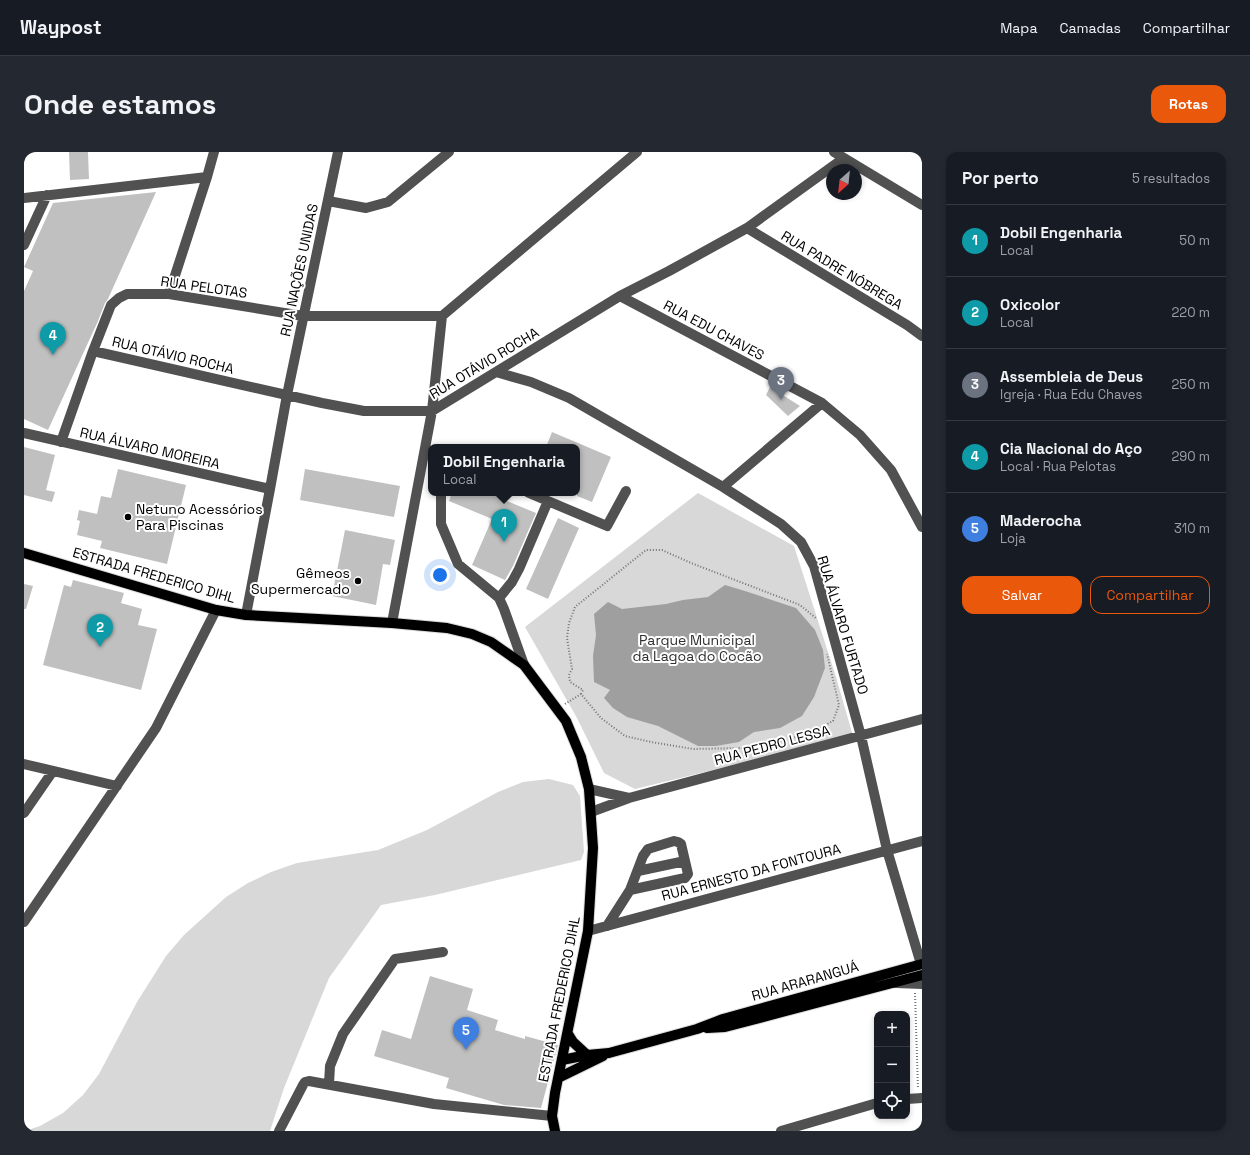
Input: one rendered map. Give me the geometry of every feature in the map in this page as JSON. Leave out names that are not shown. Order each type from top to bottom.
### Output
[{"type":"main road","name":"ESTRADA FREDERICO DIHL","points":[[24,553],[216,610],[246,615],[392,623],[447,628],[472,634],[491,642],[524,665],[566,722],[581,756],[589,789],[591,812],[593,848],[588,931],[558,1078],[552,1116],[555,1131]]},
{"type":"main road","name":"RUA ARARANGUÁ","points":[[562,1060],[587,1055],[609,1053],[697,1029],[723,1019],[922,964]]},
{"type":"main road","name":"RUA ARARANGUÁ","points":[[697,1029],[725,1027],[922,975]]},
{"type":"main road","points":[[568,1034],[573,1042],[587,1055]]},
{"type":"main road","name":"RUA ARARANGUÁ","points":[[558,1078],[609,1053]]},
{"type":"street","points":[[170,294],[214,152]]},
{"type":"street","name":"RUA NAÇÕES UNIDAS","points":[[246,615],[287,394],[338,152]]},
{"type":"street","points":[[328,201],[366,208],[388,202],[448,152]]},
{"type":"street","points":[[392,623],[432,411],[442,316],[637,152]]},
{"type":"street","points":[[834,152],[843,155],[922,205]]},
{"type":"street","name":"RUA OTÁVIO ROCHA","points":[[93,351],[322,403],[364,411],[432,411],[620,296],[747,228],[843,155]]},
{"type":"street","points":[[24,198],[207,177]]},
{"type":"street","points":[[24,245],[47,195]]},
{"type":"street","name":"RUA PADRE NÓBREGA","points":[[747,228],[922,336]]},
{"type":"street","name":"RUA PELOTAS","points":[[61,442],[111,304],[127,294],[170,294],[303,316],[442,316]]},
{"type":"street","name":"RUA EDU CHAVES","points":[[620,296],[822,403],[860,435],[891,470],[922,527]]},
{"type":"street","name":"RUA ÁLVARO FURTADO","points":[[496,372],[531,382],[569,398],[723,487],[781,524],[801,542],[814,566],[861,736],[887,850],[922,964]]},
{"type":"street","points":[[723,487],[822,403]]},
{"type":"street","name":"RUA ÁLVARO MOREIRA","points":[[24,433],[270,489]]},
{"type":"street","points":[[536,496],[607,526],[626,491]]},
{"type":"street","points":[[441,496],[441,524],[458,564],[499,598],[524,665]]},
{"type":"street","points":[[499,598],[512,582],[519,569],[548,501]]},
{"type":"street","points":[[24,922],[156,728],[216,610]]},
{"type":"street","name":"RUA PEDRO LESSA","points":[[591,812],[629,798],[922,719]]},
{"type":"street","points":[[24,764],[117,786]]},
{"type":"street","points":[[24,813],[53,771]]},
{"type":"street","name":"RUA PEDRO LESSA","points":[[589,789],[629,798]]},
{"type":"street","points":[[607,926],[630,890],[643,856],[648,849],[674,841],[681,844],[688,874],[685,878],[630,890]]},
{"type":"street","name":"RUA ERNESTO DA FONTOURA","points":[[588,931],[922,841]]},
{"type":"street","points":[[638,871],[685,861]]},
{"type":"street","points":[[329,1084],[330,1066],[343,1034],[395,959],[443,952]]},
{"type":"street","points":[[894,982],[918,984]]},
{"type":"street","points":[[279,1131],[305,1082],[309,1081],[434,1104],[552,1116]]},
{"type":"street","points":[[910,1099],[920,1098]]},
{"type":"street","points":[[781,1131],[874,1104]]},
{"type":"path","points":[[819,624],[817,618],[800,605],[691,564],[662,550],[646,550],[575,607],[569,623],[567,638],[572,669],[569,675],[570,682],[583,690],[581,694],[601,718],[625,736],[693,749],[744,748],[784,741],[814,731],[832,721],[839,706],[826,650]]},
{"type":"path","points":[[557,709],[581,694]]},
{"type":"path","points":[[918,984],[920,1098]]},
{"type":"green space","name":"Parque Municipal da Lagoa do Cocão","points":[[698,493],[794,546],[836,677],[853,736],[635,789],[604,773],[577,718],[525,627]]},
{"type":"green space","points":[[549,779],[573,785],[580,796],[584,852],[581,860],[435,895],[381,905],[329,978],[284,1088],[270,1131],[25,1131],[40,1126],[63,1113],[83,1095],[99,1074],[137,1002],[166,956],[184,935],[226,897],[248,883],[271,872],[297,863],[378,850],[427,830],[498,792],[523,782]]},
{"type":"shaded area","points":[[725,585],[796,608],[815,630],[823,650],[825,668],[814,697],[802,716],[780,728],[754,732],[739,742],[716,746],[698,746],[658,726],[627,717],[613,708],[604,698],[610,690],[594,682],[593,656],[596,635],[594,614],[608,602],[622,609],[666,604],[708,597]]},
{"type":"building","points":[[69,152],[88,152],[89,179],[70,180]]},
{"type":"building","points":[[156,192],[48,430],[24,419],[24,291],[33,271],[24,267],[53,203]]},
{"type":"building","points":[[770,387],[800,406],[788,416],[766,395]]},
{"type":"building","points":[[552,432],[611,457],[592,502],[577,496],[580,496],[580,444],[547,444]]},
{"type":"building","points":[[24,447],[55,455],[46,490],[55,492],[52,502],[24,495]]},
{"type":"building","name":"Netuno Acessórios Para Piscinas","points":[[118,469],[186,485],[167,564],[100,548],[102,541],[77,535],[80,521],[77,520],[79,510],[97,514],[101,496],[111,498]]},
{"type":"building","points":[[305,469],[400,486],[394,517],[300,500]]},
{"type":"building","points":[[451,496],[504,496],[502,499],[536,513],[513,566],[505,580],[472,565],[492,519],[449,501]]},
{"type":"building","points":[[558,518],[579,528],[548,599],[526,589]]},
{"type":"building","name":"Gêmeos Supermercado","points":[[345,530],[395,540],[390,565],[383,564],[376,605],[332,596]]},
{"type":"building","points":[[73,580],[124,593],[121,603],[142,609],[138,625],[157,629],[141,690],[43,665],[64,585],[71,587]]},
{"type":"building","points":[[24,584],[33,586],[26,609],[24,609]]},
{"type":"building","points":[[430,976],[473,989],[467,1010],[498,1020],[495,1030],[525,1039],[525,1036],[558,1045],[541,1108],[504,1105],[446,1088],[449,1078],[374,1056],[382,1030],[411,1039]]},
{"type":"place","name":"Cia Nacional do Aço","points":[[53,355]]},
{"type":"place","name":"Assembleia de Deus","points":[[781,400]]},
{"type":"place","name":"Netuno Acessórios Para Piscinas","points":[[128,517]]},
{"type":"place","name":"Dobil Engenharia","points":[[504,542]]},
{"type":"place","name":"Gêmeos Supermercado","points":[[358,581]]},
{"type":"place","name":"Oxicolor","points":[[100,647]]},
{"type":"place","name":"Maderocha","points":[[466,1050]]}]
